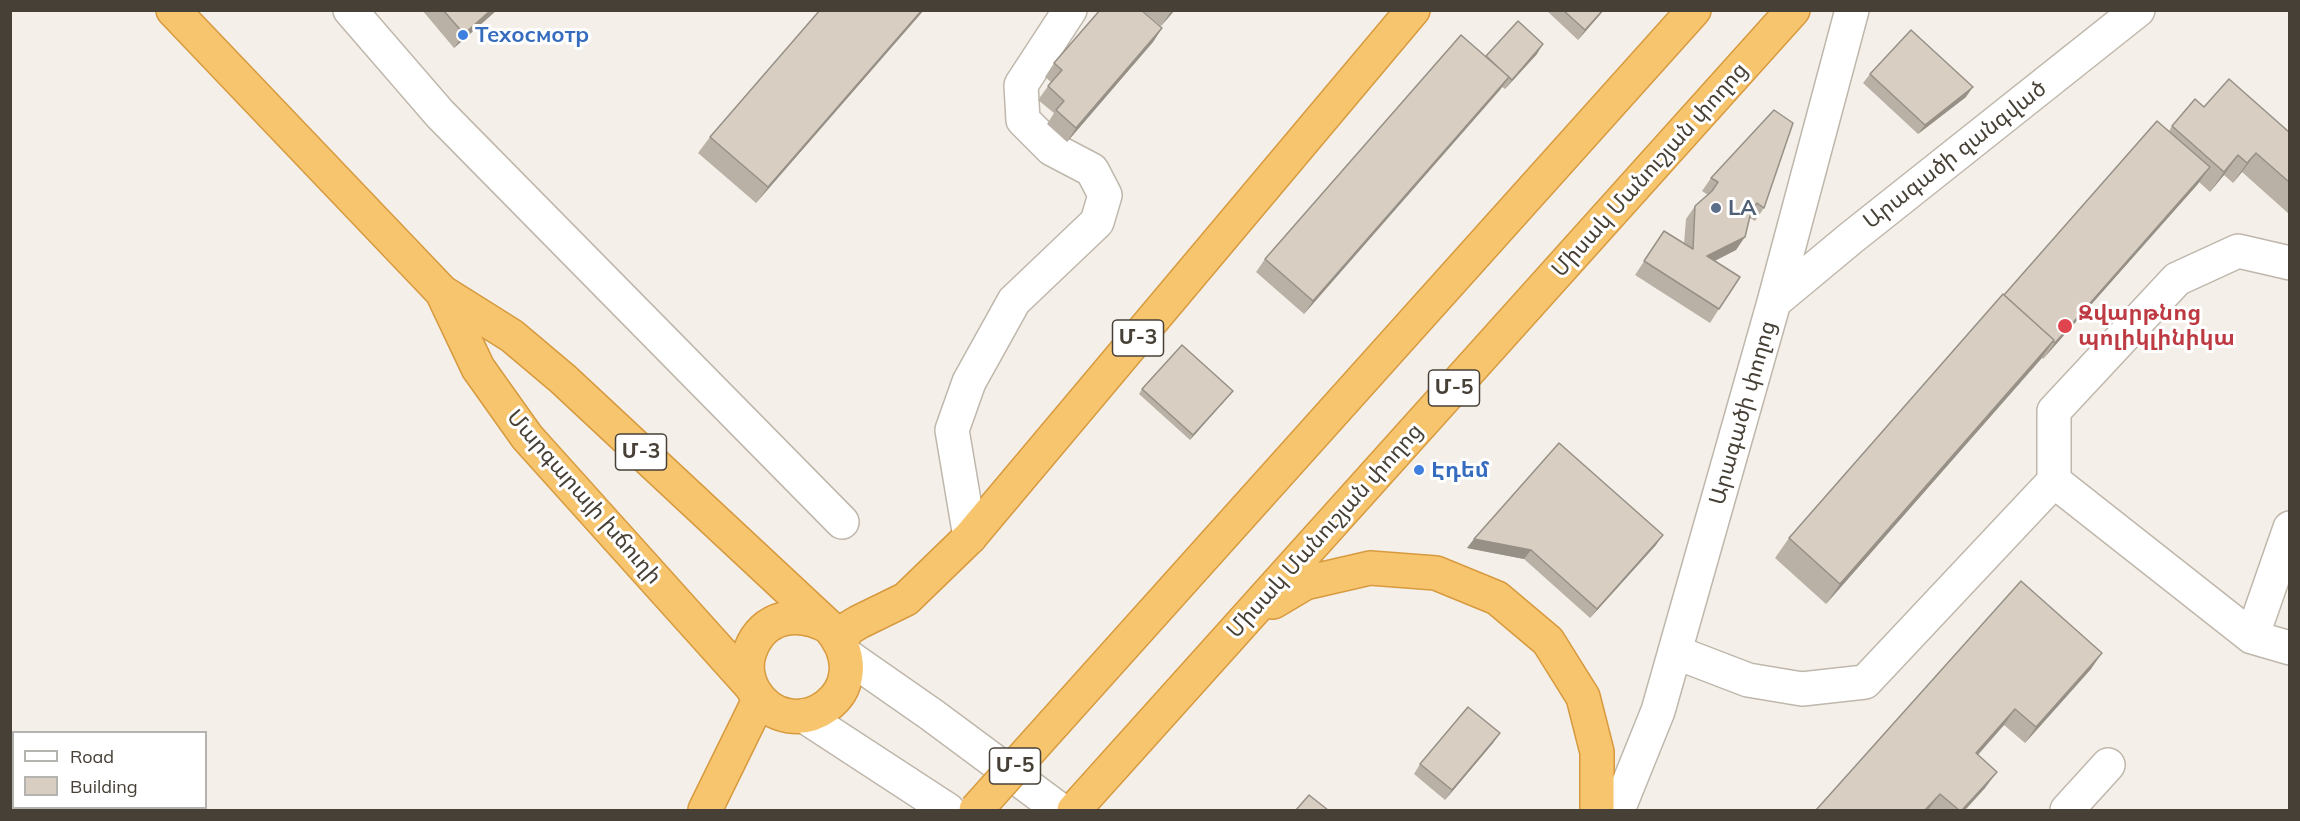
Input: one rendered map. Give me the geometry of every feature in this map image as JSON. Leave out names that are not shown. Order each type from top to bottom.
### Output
[{"type":"highway","name":"Մարգարայի խճուղի","points":[[172,10],[442,292],[512,336],[563,379],[838,641]]},
{"type":"highway","name":"Մ-3","points":[[838,641],[849,628],[906,599],[970,537],[1413,10]]},
{"type":"highway","name":"Մ-5","points":[[976,810],[1694,10]]},
{"type":"highway","name":"Միսակ Մանուշյան փողոց","points":[[1074,810],[1793,10]]},
{"type":"highway","name":"Մարգարայի խճուղի","points":[[442,292],[478,368],[527,437],[755,693],[772,710],[787,716],[804,716]]},
{"type":"highway","points":[[1248,617],[1305,583],[1370,568],[1436,573],[1497,598],[1548,641],[1582,698],[1597,752],[1597,810]]},
{"type":"highway","name":"Մարգարայի խճուղի","points":[[755,693],[747,670],[749,654],[755,639],[767,627],[781,619],[798,616],[814,619],[838,641]]},
{"type":"highway","points":[[804,716],[819,711],[833,702],[842,688],[847,672],[838,641]]},
{"type":"highway","points":[[705,810],[755,693]]},
{"type":"street","points":[[350,10],[440,114],[842,522]]},
{"type":"street","points":[[970,537],[952,430],[969,382],[1014,301],[1097,222],[1105,195],[1092,170],[1052,148],[1023,120],[1021,86],[1070,10]]},
{"type":"street","name":"Արագածի փողոց","points":[[1618,810],[1658,711],[1774,302],[1852,10]]},
{"type":"street","name":"Արագածի զանգված","points":[[1774,302],[2138,10]]},
{"type":"street","points":[[1675,652],[1748,680],[1802,689],[1865,682],[2054,481],[2054,411],[2177,279],[2238,251],[2289,264]]},
{"type":"street","points":[[2054,481],[2252,637],[2289,648]]},
{"type":"street","points":[[2252,637],[2289,528]]},
{"type":"street","name":"Մարգարայի խճուղի","points":[[838,641],[932,715],[1060,810]]},
{"type":"street","name":"Մարգարայի խճուղի","points":[[804,716],[948,810]]},
{"type":"street","points":[[2067,810],[2108,765]]},
{"type":"building","points":[[443,10],[491,10],[464,34]]},
{"type":"building","points":[[820,10],[922,10],[768,187],[710,137]]},
{"type":"building","points":[[1100,10],[1141,10],[1162,28],[1076,128],[1056,110],[1064,101],[1048,86],[1062,70],[1054,63]]},
{"type":"building","points":[[1563,10],[1603,10],[1585,30]]},
{"type":"building","points":[[1518,21],[1543,44],[1512,80],[1486,56]]},
{"type":"building","points":[[1911,30],[1973,87],[1925,125],[1870,74]]},
{"type":"building","points":[[1461,35],[1509,77],[1313,301],[1265,259]]},
{"type":"building","points":[[2229,79],[2289,132],[2289,182],[2256,153],[2247,163],[2238,155],[2224,172],[2172,126],[2195,99],[2204,107]]},
{"type":"building","points":[[1774,110],[1793,123],[1764,208],[1757,203],[1751,212],[1745,237],[1707,256],[1740,277],[1719,309],[1644,261],[1664,231],[1693,249],[1695,206],[1712,191],[1718,182],[1711,178]]},
{"type":"building","points":[[2157,121],[2210,167],[2055,343],[2004,295]]},
{"type":"building","points":[[2003,294],[2054,340],[1840,584],[1789,538]]},
{"type":"building","points":[[1182,345],[1233,391],[1193,435],[1142,389]]},
{"type":"building","points":[[1559,443],[1663,535],[1597,609],[1531,550],[1474,539]]},
{"type":"building","points":[[2021,581],[2102,653],[2036,727],[2015,709],[1976,753],[1997,772],[1962,810],[1940,794],[1925,810],[1816,810]]},
{"type":"building","points":[[1468,707],[1500,733],[1452,790],[1420,764]]},
{"type":"building","points":[[1309,795],[1328,810],[1296,810]]},
{"type":"place","name":"Техосмотр","points":[[463,35]]},
{"type":"place","name":"LA","points":[[1716,208]]},
{"type":"place","name":"Զվարթնոց պոլիկլինիկա","points":[[2065,326]]},
{"type":"place","name":"Էդեմ","points":[[1419,470]]}]
